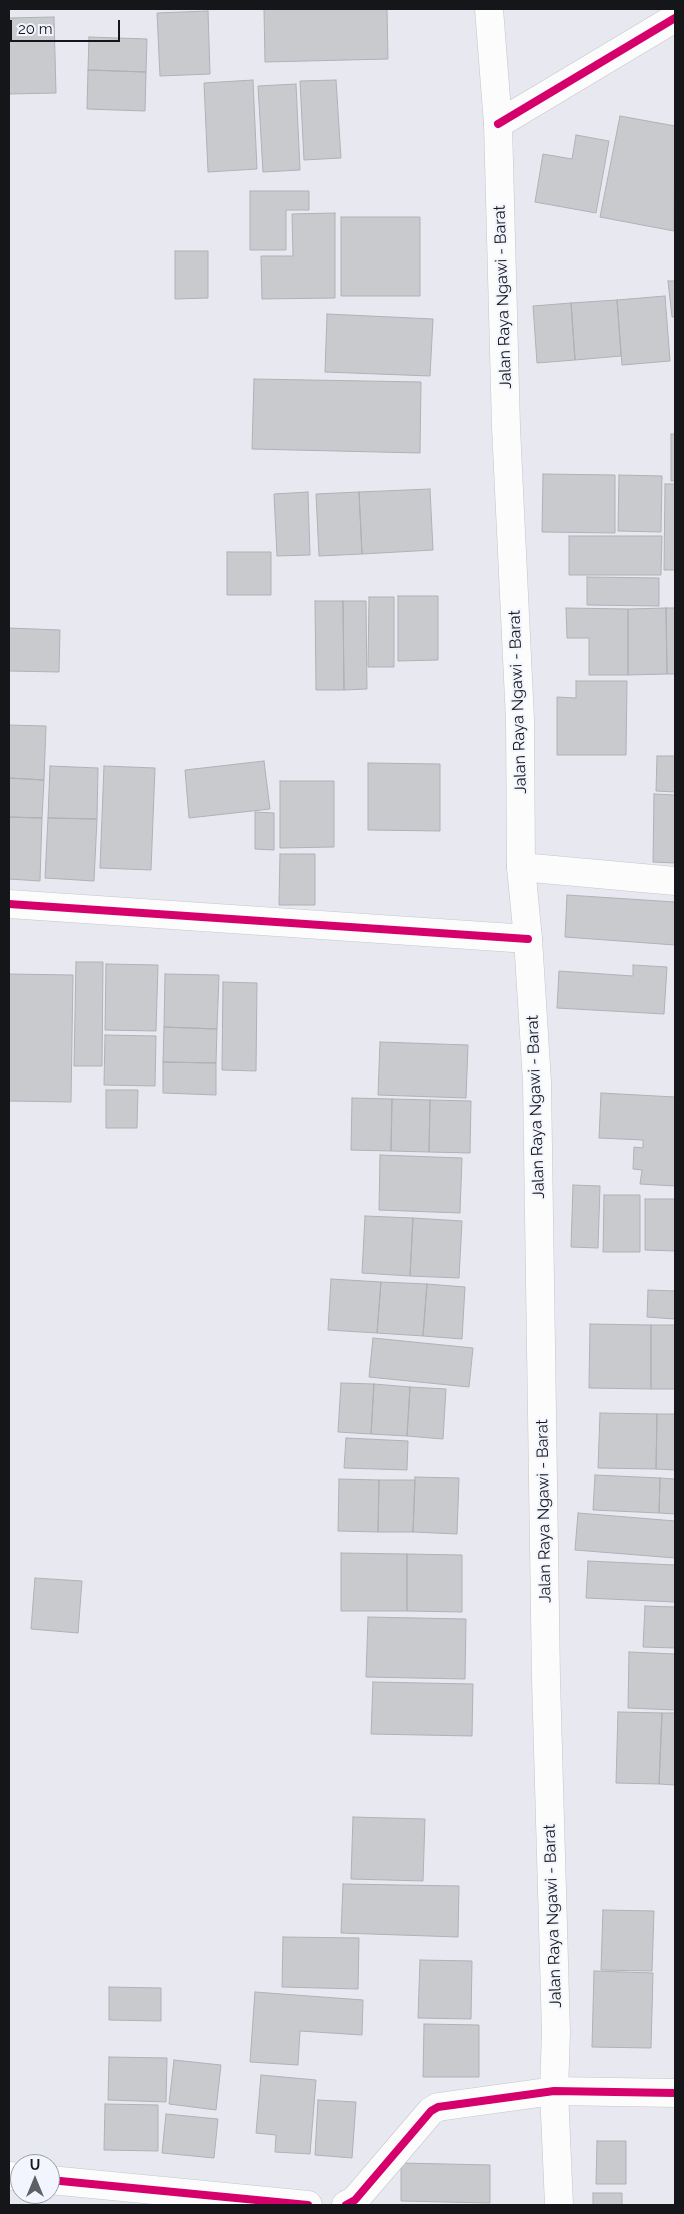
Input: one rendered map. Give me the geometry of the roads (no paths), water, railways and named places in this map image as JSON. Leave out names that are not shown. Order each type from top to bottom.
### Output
[{"type":"main road","name":"Jalan Raya Ngawi - Barat","points":[[489,9],[498,124],[506,427],[520,720],[521,867],[528,939],[537,1082],[546,1679],[556,2032],[554,2091],[559,2205]]},
{"type":"main road","points":[[498,124],[675,18]]},
{"type":"main road","points":[[521,867],[675,881]]},
{"type":"main road","points":[[9,904],[528,939]]},
{"type":"main road","points":[[346,2205],[355,2200],[431,2111],[438,2106],[554,2091],[675,2093]]},
{"type":"main road","points":[[60,2181],[308,2205]]}]
